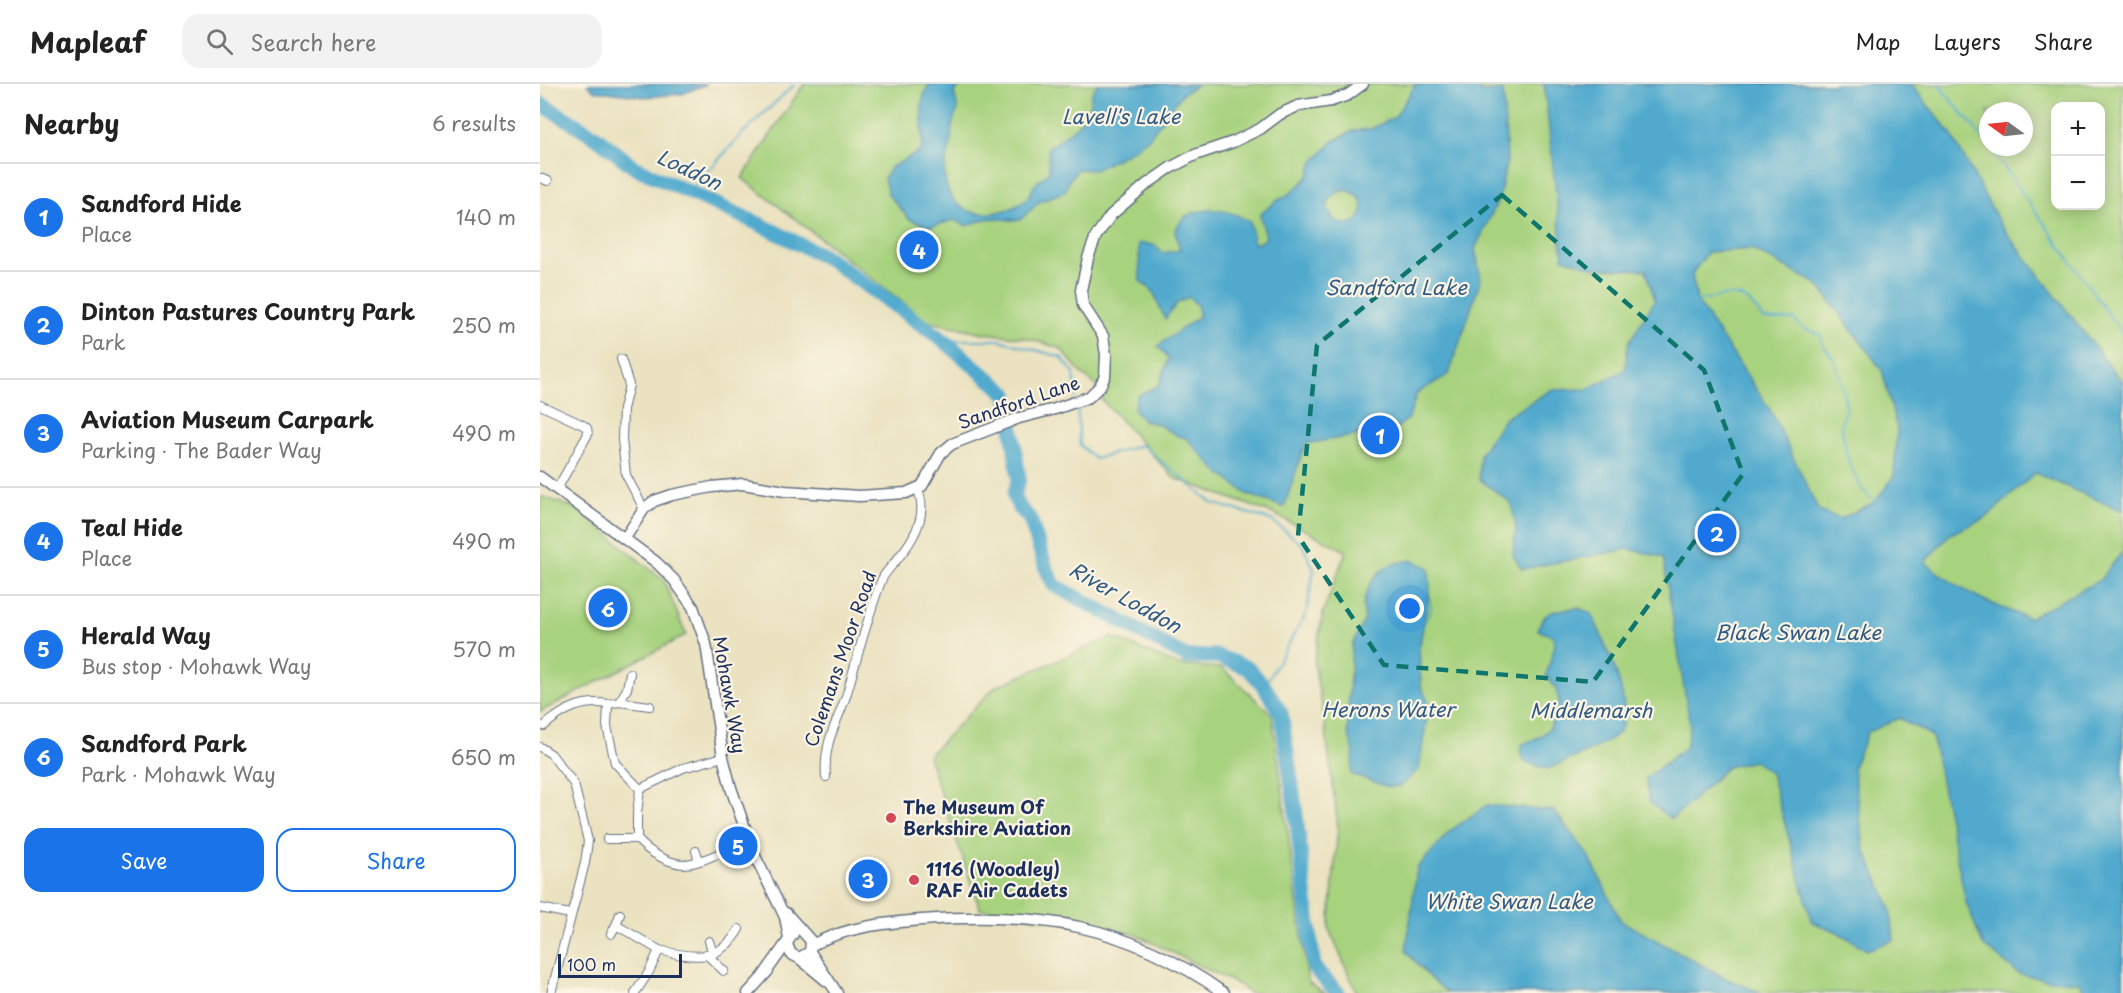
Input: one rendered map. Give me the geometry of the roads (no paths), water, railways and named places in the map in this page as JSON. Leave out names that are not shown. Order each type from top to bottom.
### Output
[{"type":"street","name":"Sandford Lane","points":[[918,490],[926,481],[941,453],[952,444],[1019,418],[1089,397],[1100,387],[1105,376],[1106,355],[1103,336],[1083,305],[1081,290],[1088,258],[1096,236],[1111,214],[1147,184],[1170,168],[1195,155],[1233,142],[1298,106],[1348,95],[1363,84]]},
{"type":"street","points":[[621,360],[629,385],[623,409],[622,440],[626,475],[644,509]]},
{"type":"street","points":[[540,405],[583,425],[588,434],[557,489]]},
{"type":"street","name":"Mohawk Way","points":[[540,477],[664,569],[693,607],[706,644],[723,757],[731,788],[754,854],[782,908],[808,941],[828,982]]},
{"type":"street","points":[[625,538],[644,509],[654,501],[712,487],[743,484],[797,492],[859,496],[918,490]]},
{"type":"street","name":"Colemans Moor Road","points":[[826,777],[827,742],[843,706],[883,576],[916,534],[921,507],[918,490]]},
{"type":"street","points":[[619,702],[627,688],[630,673]]},
{"type":"street","points":[[544,726],[558,714],[576,705],[619,702],[650,706]]},
{"type":"street","points":[[608,704],[607,726],[615,763],[640,789],[637,839],[644,848],[683,864],[699,861],[725,851]]},
{"type":"street","points":[[540,747],[551,754],[574,784],[588,841],[585,863],[570,914],[554,992]]},
{"type":"street","points":[[640,789],[683,768],[723,757]]},
{"type":"street","points":[[607,839],[637,839]]},
{"type":"street","points":[[696,851],[699,861]]},
{"type":"street","points":[[540,908],[570,914]]},
{"type":"street","name":"Mohawk Way","points":[[782,908],[791,949]]},
{"type":"street","points":[[611,934],[620,914]]},
{"type":"street","points":[[748,993],[791,949],[794,934],[808,941],[840,932],[902,922],[982,916],[1065,923],[1103,932],[1149,949],[1200,976],[1224,993]]},
{"type":"street","points":[[616,925],[659,950],[687,956],[710,954],[731,943],[739,929]]},
{"type":"street","points":[[709,941],[710,954],[724,970]]},
{"type":"street","points":[[791,949],[803,957],[808,941]]},
{"type":"street","points":[[791,949],[837,993]]},
{"type":"street","points":[[635,993],[649,972],[659,950]]},
{"type":"water","points":[[587,84],[707,84],[682,94],[644,97],[593,90]]},
{"type":"water","name":"Lavell's Lake","points":[[930,84],[963,84],[954,92],[958,110],[953,123],[945,178],[955,202],[974,212],[986,213],[1010,208],[1026,199],[1035,185],[1049,172],[1048,147],[1070,131],[1086,115],[1091,94],[1098,84],[1198,84],[1182,94],[1148,139],[1126,154],[1094,170],[1078,169],[1070,179],[1065,191],[1039,202],[1020,220],[985,219],[966,226],[954,220],[930,227],[909,219],[888,194],[884,178],[890,168],[921,151],[923,99]]},
{"type":"water","name":"Sandford Lake","points":[[1416,84],[1479,84],[1481,92],[1503,90],[1507,160],[1499,198],[1475,249],[1481,279],[1449,374],[1417,393],[1409,418],[1395,429],[1305,444],[1284,507],[1247,494],[1218,472],[1185,437],[1180,437],[1157,424],[1143,420],[1134,409],[1137,396],[1159,385],[1169,358],[1158,346],[1198,317],[1198,306],[1189,297],[1177,303],[1165,319],[1153,291],[1140,281],[1139,243],[1154,245],[1163,253],[1180,250],[1175,231],[1181,221],[1194,213],[1219,210],[1235,214],[1250,222],[1254,243],[1260,243],[1266,237],[1260,215],[1302,183],[1309,175],[1312,164],[1333,141],[1352,131],[1371,129],[1395,117]],"holes":[[[1343,190],[1353,193],[1360,199],[1362,206],[1358,219],[1344,224],[1334,220],[1327,208],[1331,196]]]},
{"type":"water","name":"Black Swan Lake","points":[[1544,84],[1911,84],[1951,134],[2002,227],[2123,383],[2123,511],[2035,473],[1987,517],[1950,534],[1925,562],[1974,595],[2029,618],[2100,580],[2123,551],[2123,993],[2085,993],[2079,982],[2050,980],[2019,974],[1983,945],[1966,902],[1932,736],[1899,718],[1868,732],[1853,767],[1864,848],[1890,907],[1894,940],[1867,950],[1836,931],[1812,922],[1771,773],[1754,761],[1727,767],[1671,819],[1649,802],[1646,778],[1686,747],[1690,725],[1663,557],[1628,549],[1522,569],[1513,555],[1516,527],[1511,503],[1479,479],[1480,454],[1505,418],[1551,390],[1587,389],[1625,370],[1628,344],[1655,300],[1646,270],[1595,268],[1563,258]],"holes":[[[1751,249],[1817,284],[1882,370],[1897,429],[1894,476],[1875,502],[1841,519],[1819,511],[1771,411],[1697,301],[1692,274],[1708,252]]]},
{"type":"water","name":"Herons Water","points":[[1412,560],[1429,568],[1430,589],[1419,649],[1421,687],[1428,701],[1428,710],[1419,769],[1401,786],[1388,787],[1351,774],[1354,751],[1348,733],[1348,710],[1352,645],[1365,619],[1364,603],[1373,580],[1393,564]]},
{"type":"water","name":"Middlemarsh","points":[[1578,608],[1591,613],[1610,656],[1622,692],[1623,723],[1617,734],[1603,744],[1547,769],[1525,762],[1520,752],[1522,745],[1541,736],[1550,728],[1559,701],[1556,689],[1546,675],[1555,645],[1553,636],[1538,630],[1540,623],[1548,614],[1558,610]]},
{"type":"water","name":"White Swan Lake","points":[[1487,805],[1554,811],[1588,855],[1621,921],[1727,979],[1762,993],[1448,993],[1431,979],[1406,951],[1417,868],[1450,831]]},
{"type":"waterway","name":"Loddon","points":[[690,191],[743,133],[795,84]]},
{"type":"waterway","points":[[1938,84],[1979,133]]},
{"type":"waterway","name":"River Loddon","points":[[540,103],[596,137],[634,167],[829,259],[943,340],[1007,394],[1019,479],[1014,495],[1019,507],[1030,519],[1054,585],[1187,657],[1217,656],[1248,668],[1264,686],[1281,713],[1295,806],[1314,968],[1338,993]]},
{"type":"waterway","points":[[1996,156],[2123,335]]},
{"type":"waterway","points":[[1697,301],[1726,296],[1741,297],[1748,301],[1762,318],[1794,319],[1804,329],[1821,334],[1822,344],[1835,360],[1841,381],[1846,406],[1841,426],[1848,460],[1861,488],[1875,502]]},
{"type":"waterway","points":[[943,340],[999,340],[1061,357],[1074,373],[1076,397]]},
{"type":"waterway","points":[[1077,406],[1080,445],[1095,459],[1142,445],[1212,503],[1271,520],[1302,544],[1314,570],[1306,614],[1264,686]]},
{"type":"place","name":"Teal Hide","points":[[919,250]]},
{"type":"place","name":"Sandford Hide","points":[[1380,435]]},
{"type":"place","name":"Dinton Pastures Country Park","points":[[1717,533]]},
{"type":"place","name":"Sandford Park","points":[[608,608]]},
{"type":"place","name":"The Museum Of Berkshire Aviation","points":[[891,818]]},
{"type":"place","name":"Herald Way","points":[[738,846]]},
{"type":"place","name":"Aviation Museum Carpark","points":[[868,879]]},
{"type":"place","name":"1116 (Woodley) RAF Air Cadets","points":[[914,880]]}]
